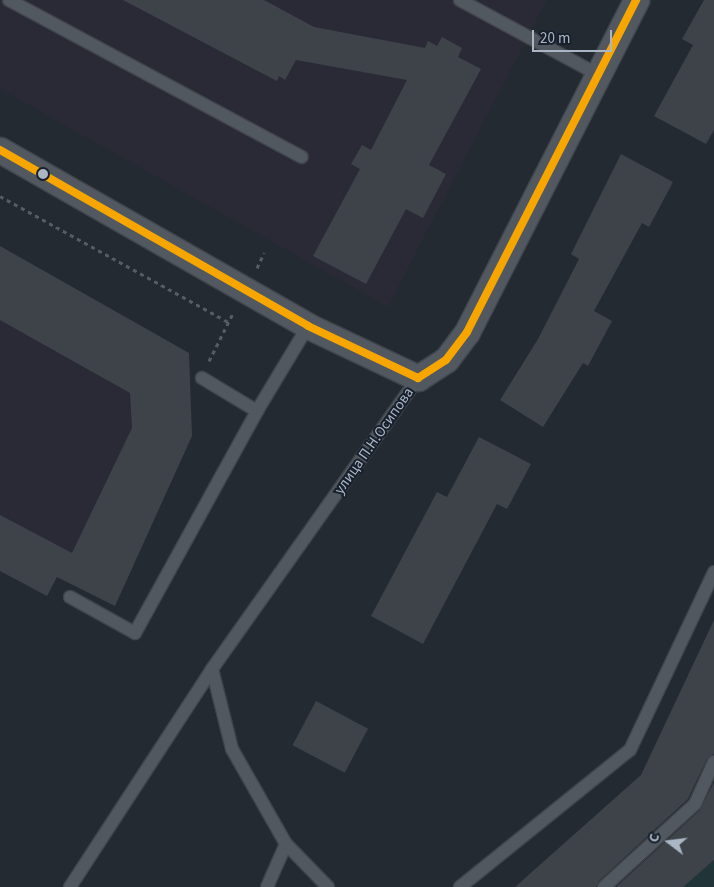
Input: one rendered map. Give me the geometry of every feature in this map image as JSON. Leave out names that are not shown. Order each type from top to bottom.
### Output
[{"type":"street","name":"улица П.Н.Осипова","points":[[418,378],[446,360],[468,332],[636,0]]},
{"type":"street","points":[[0,150],[308,326],[418,378]]},
{"type":"lane","points":[[8,0],[302,157]]},
{"type":"lane","points":[[460,0],[597,74]]},
{"type":"lane","points":[[70,598],[136,634],[257,410],[308,326]]},
{"type":"lane","points":[[202,378],[257,410]]},
{"type":"lane","name":"улица П.Н.Осипова","points":[[70,887],[212,669],[418,378]]},
{"type":"lane","points":[[460,887],[630,750],[714,572]]},
{"type":"lane","points":[[212,669],[232,749],[286,844],[328,887]]},
{"type":"lane","points":[[604,887],[695,804],[714,762]]},
{"type":"lane","points":[[267,887],[286,844]]},
{"type":"path","points":[[0,196],[228,322]]},
{"type":"shaded area","points":[[0,0],[547,0],[388,307],[0,89]]},
{"type":"shaded area","points":[[0,246],[189,353],[192,436],[115,606],[57,577],[47,596],[0,571]]},
{"type":"green space","points":[[714,860],[714,887],[683,887]]},
{"type":"building","points":[[123,0],[264,0],[314,27],[425,48],[428,41],[437,46],[442,37],[462,48],[458,57],[481,69],[429,165],[446,174],[423,218],[406,209],[366,284],[313,256],[360,169],[351,164],[362,145],[371,150],[407,80],[296,60],[285,80],[279,76],[277,81]]},
{"type":"building","points":[[704,0],[714,0],[714,130],[706,144],[654,116],[693,45],[682,39]]},
{"type":"building","points":[[621,154],[673,182],[649,227],[642,223],[594,311],[612,321],[588,366],[583,363],[543,427],[500,400],[538,339],[579,259],[571,254]]},
{"type":"building","points":[[0,246],[189,353],[192,436],[115,606],[57,577],[47,596],[0,571],[0,515],[72,553],[132,428],[130,393],[0,320]]},
{"type":"building","points":[[479,437],[531,464],[507,509],[497,504],[423,644],[371,616],[437,492],[447,497]]},
{"type":"building","points":[[714,620],[714,754],[707,759],[688,799],[599,881],[596,887],[515,887],[641,775]]},
{"type":"building","points":[[316,701],[368,729],[345,773],[293,745]]},
{"type":"building","points":[[714,782],[714,860],[683,887],[616,887],[700,810]]},
{"type":"transit line","points":[[0,150],[308,326],[418,378],[446,360],[467,332],[636,0]]}]
